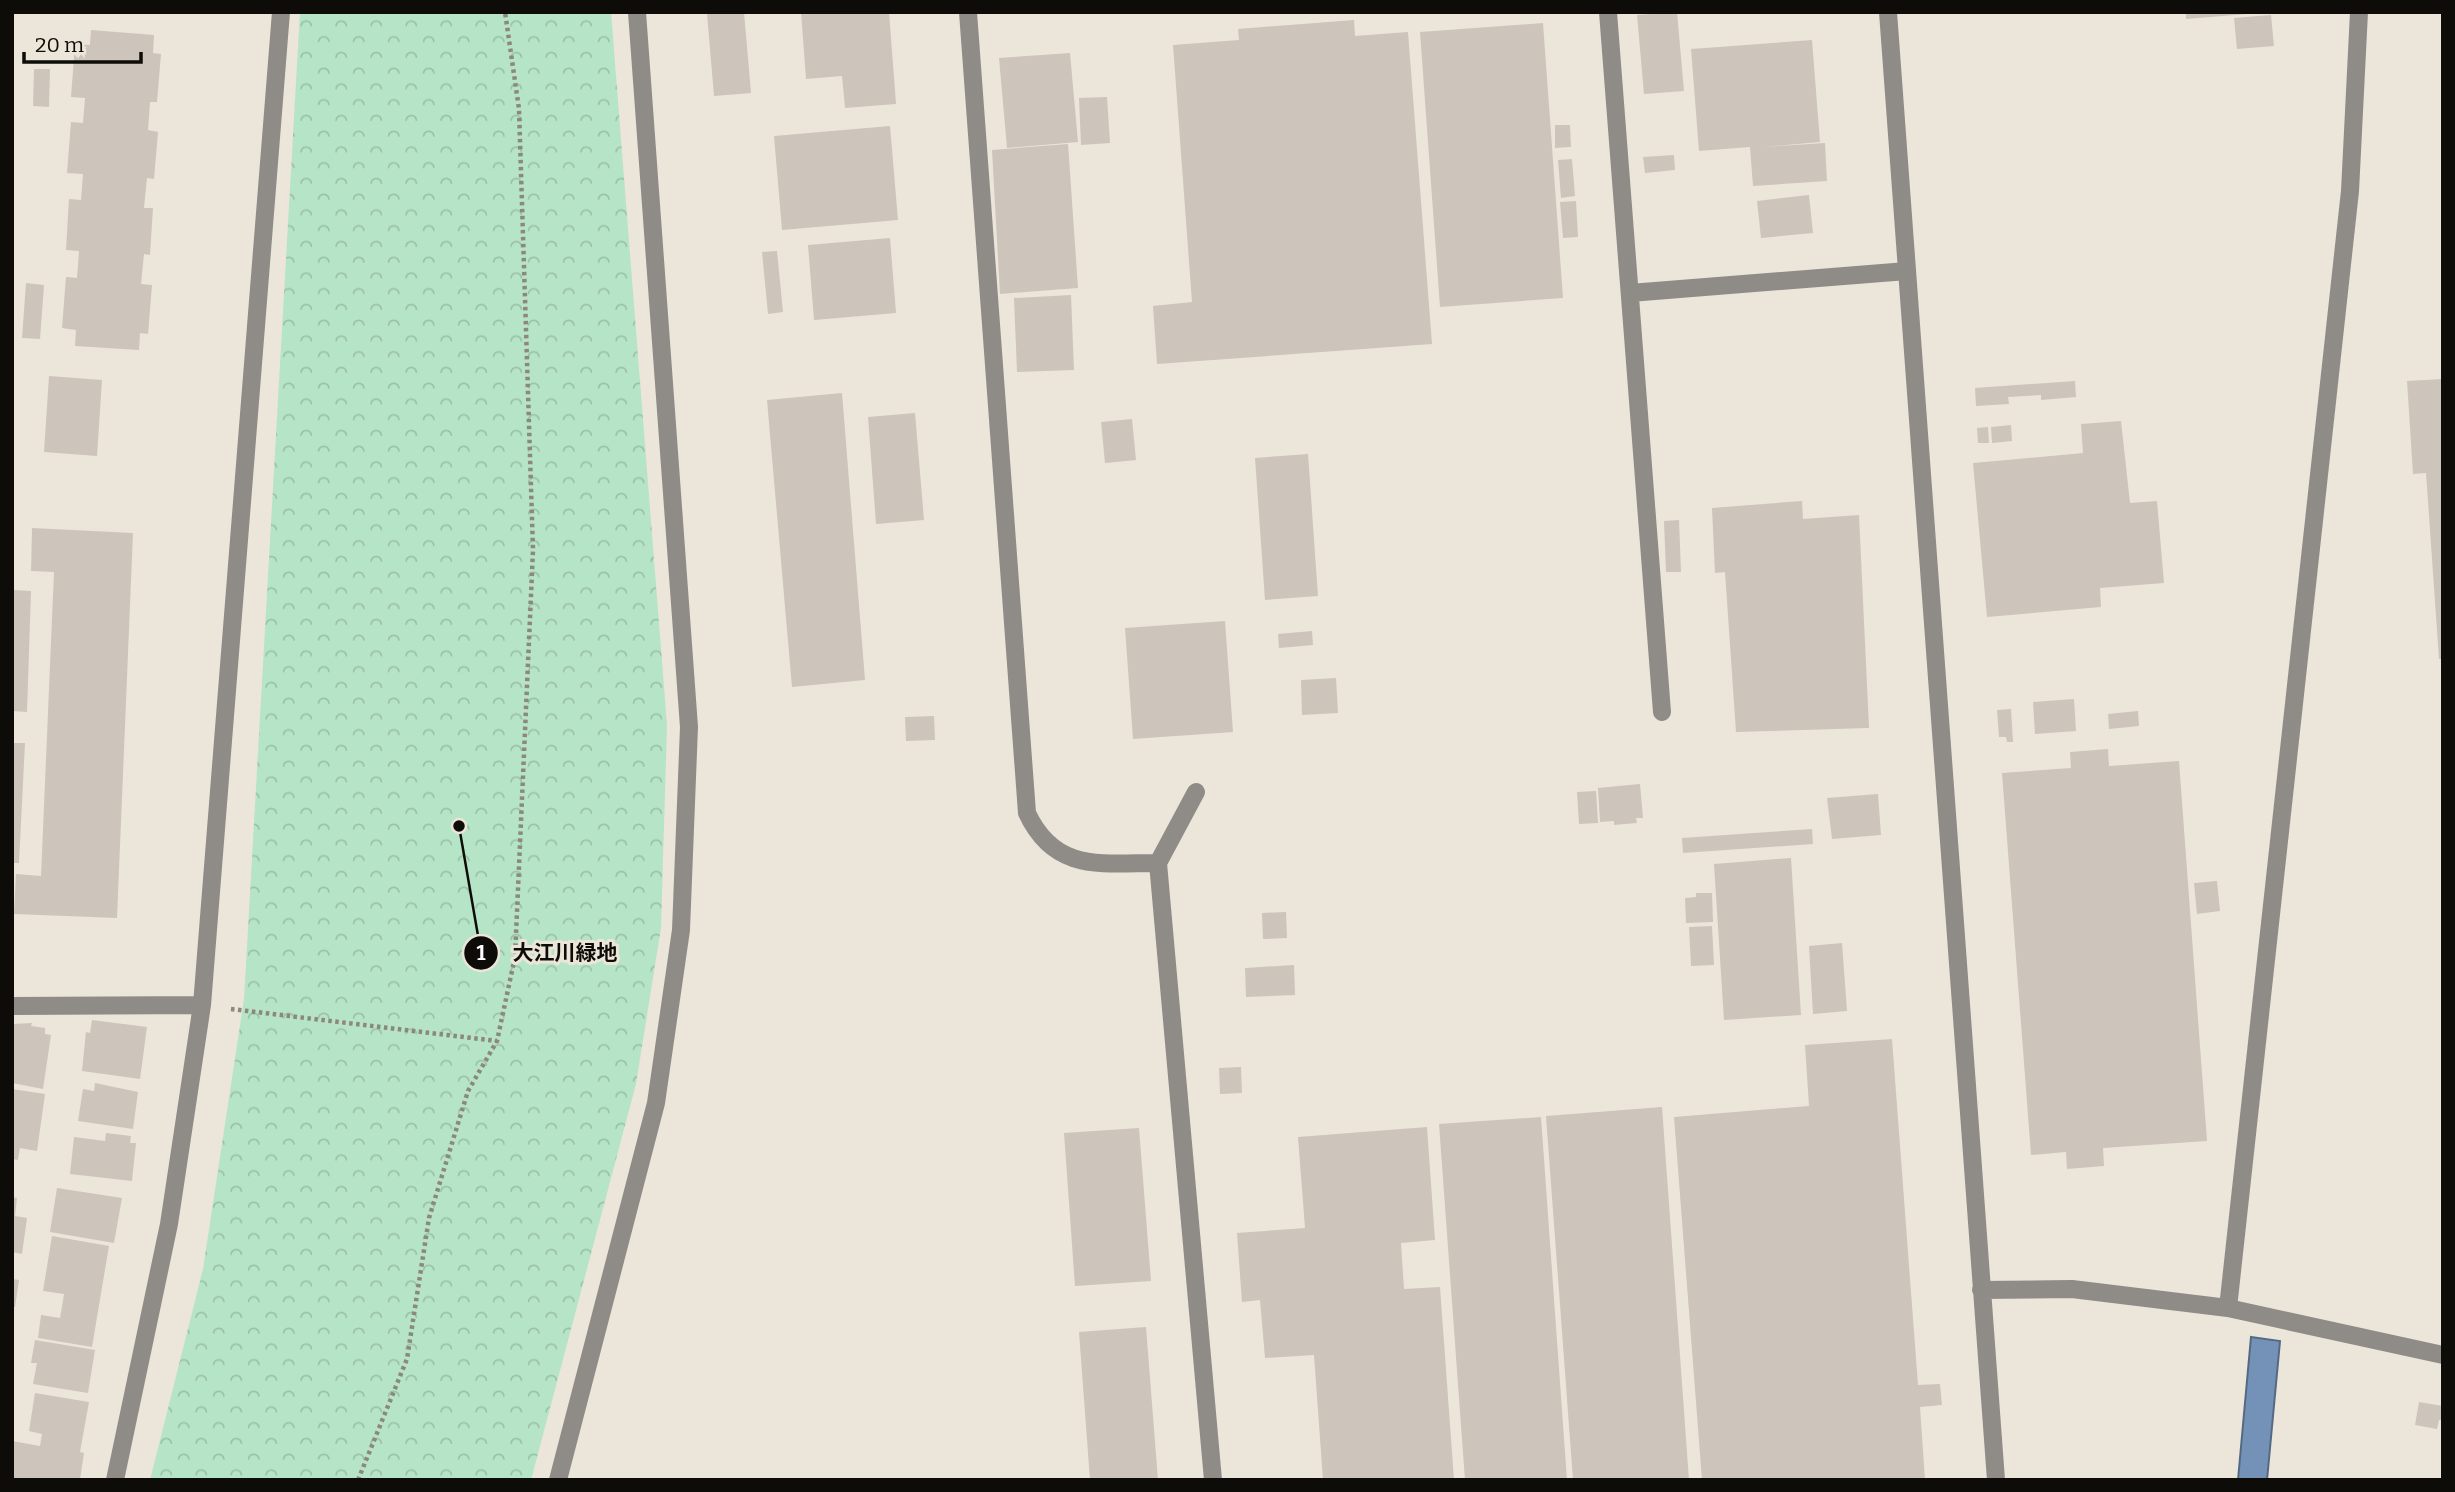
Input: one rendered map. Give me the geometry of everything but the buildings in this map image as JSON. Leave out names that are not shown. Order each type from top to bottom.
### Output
[{"type":"street","points":[[115,1480],[169,1224],[200,1005],[281,12]]},
{"type":"street","points":[[558,1480],[656,1103],[681,930],[689,727],[637,12]]},
{"type":"street","points":[[968,12],[1027,813],[1036,832],[1065,857],[1080,862],[1158,863]]},
{"type":"street","points":[[1608,12],[1662,712]]},
{"type":"street","points":[[1888,12],[1996,1480]]},
{"type":"street","points":[[2228,1308],[2350,191],[2359,12]]},
{"type":"street","points":[[1630,293],[1907,271]]},
{"type":"street","points":[[1196,792],[1158,863],[1213,1480]]},
{"type":"street","points":[[12,1006],[200,1005]]},
{"type":"street","points":[[1981,1290],[2073,1289],[2228,1308],[2443,1355]]},
{"type":"path","points":[[358,1480],[407,1359],[429,1218],[468,1091],[497,1041],[515,957],[533,550],[519,109],[505,12]]},
{"type":"path","points":[[200,1005],[497,1041]]},
{"type":"green space","points":[[300,12],[611,12],[667,725],[661,928],[636,1084],[531,1480],[150,1480],[203,1269],[244,999]]},
{"type":"water","points":[[2251,1337],[2280,1341],[2267,1480],[2238,1480]]},
{"type":"place","name":"大江川緑地","points":[[459,826]]}]
